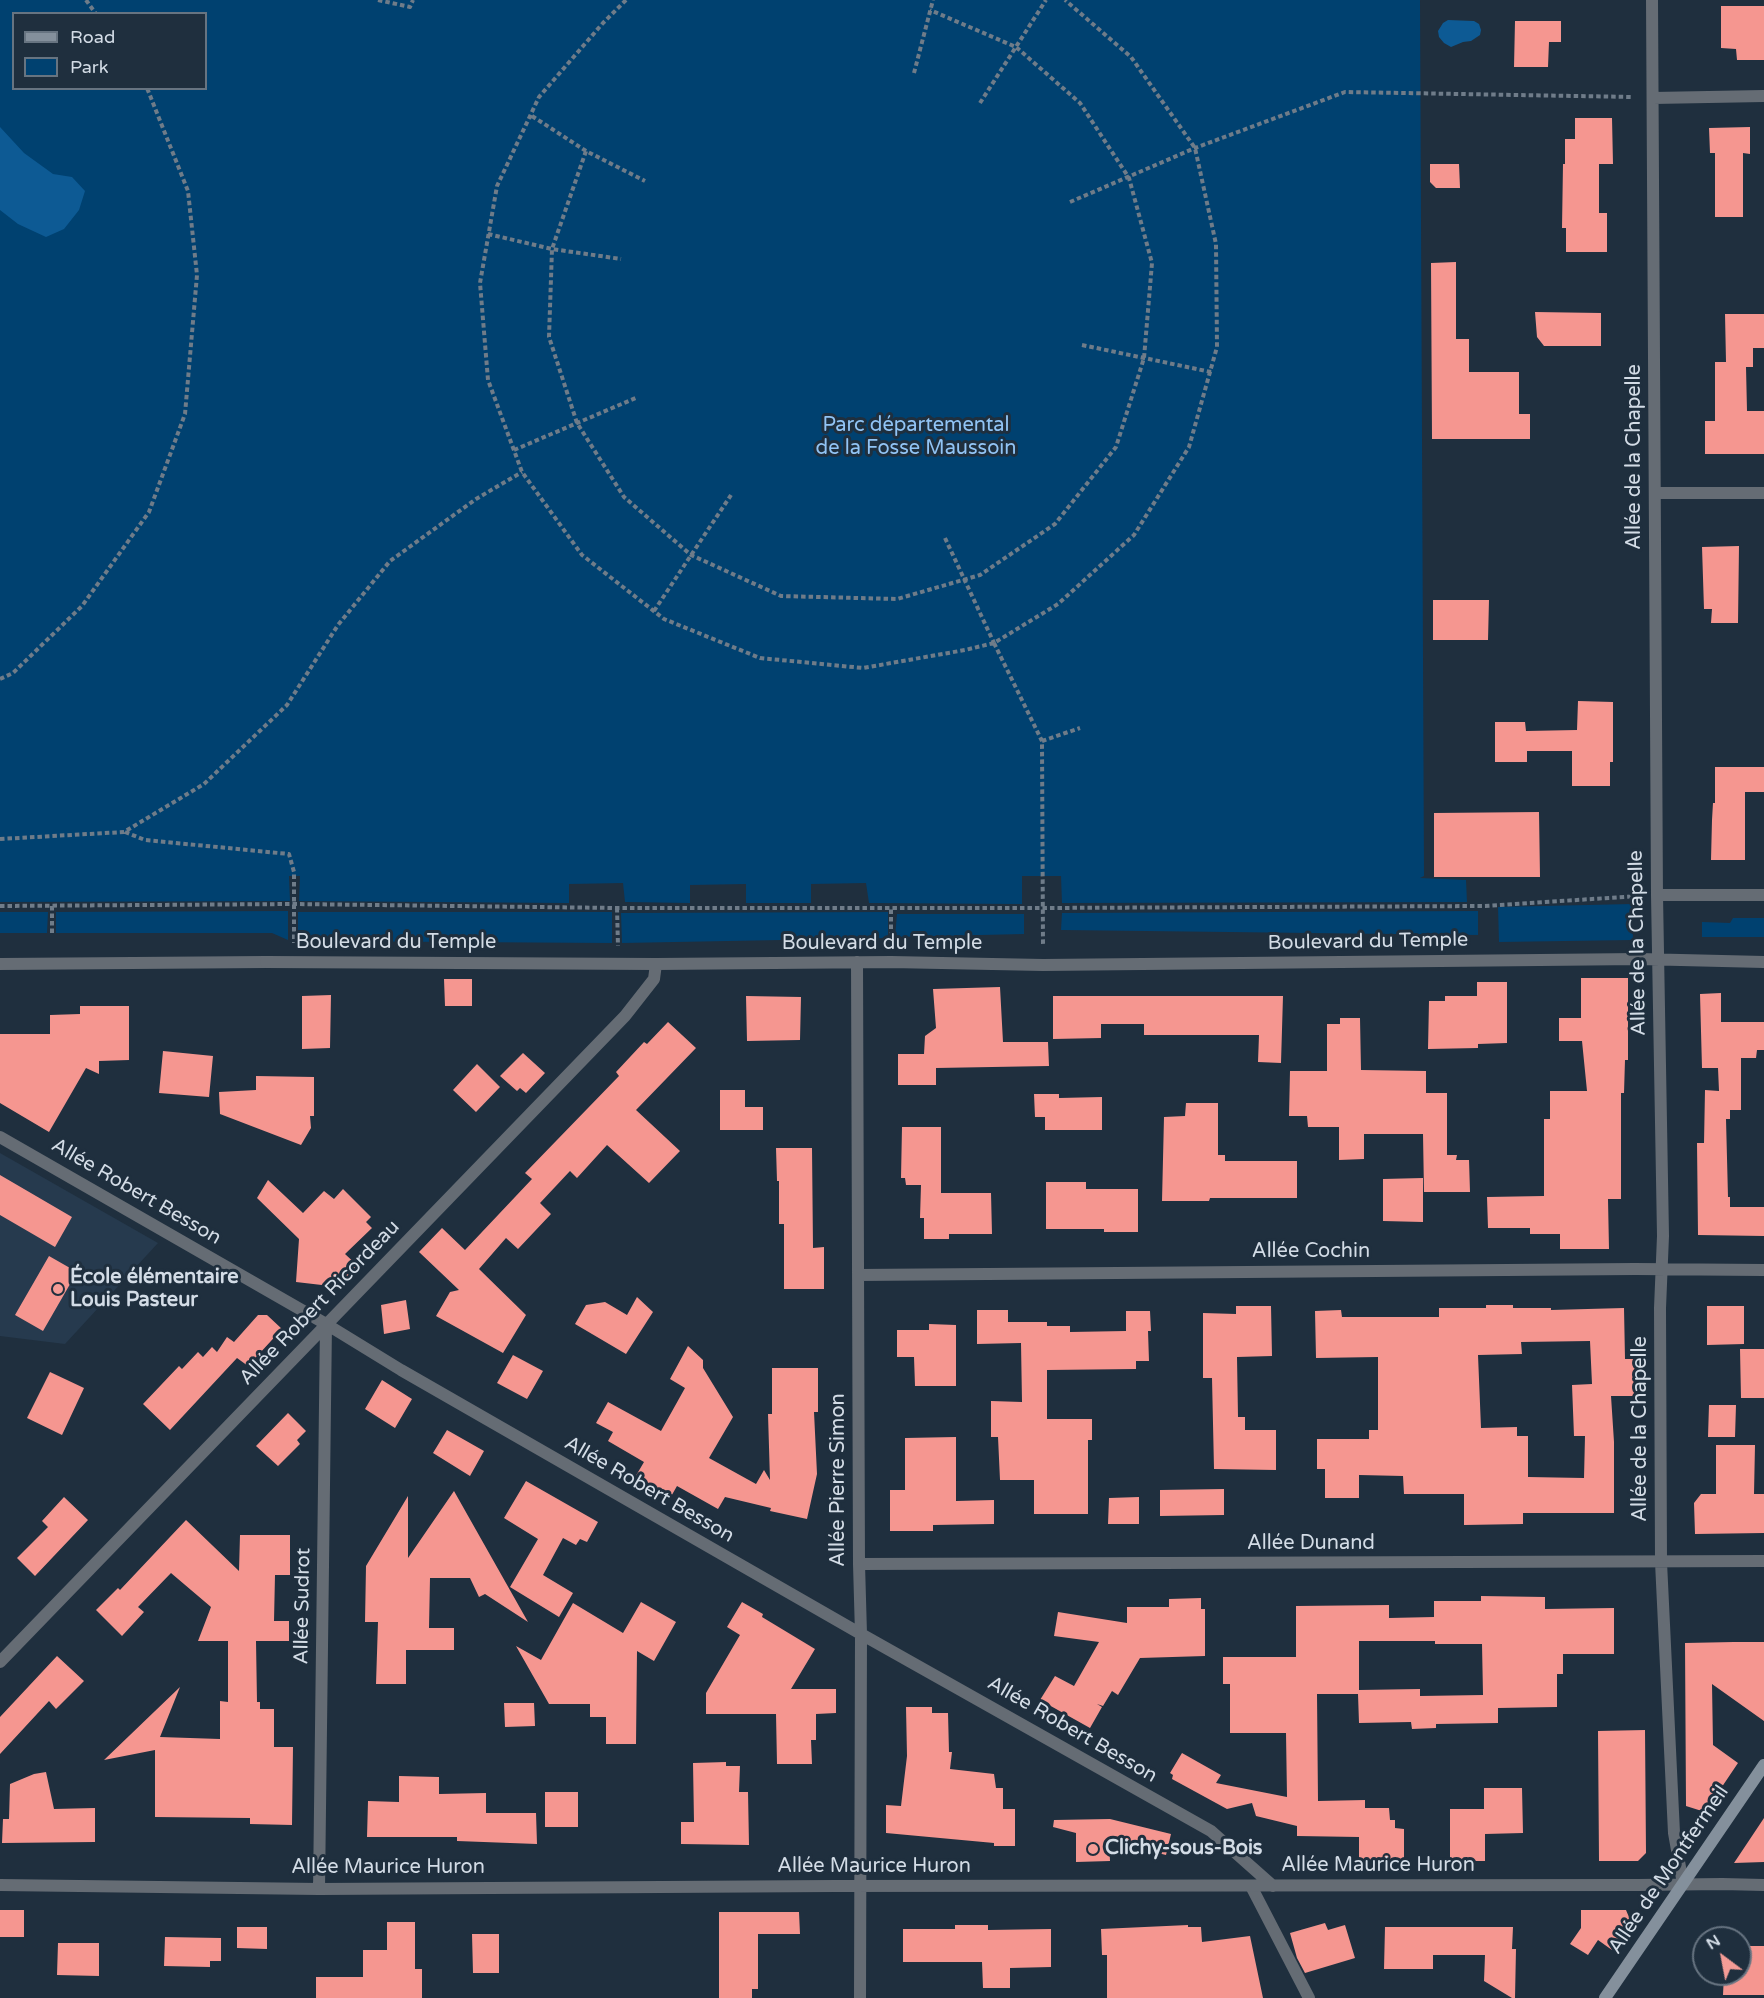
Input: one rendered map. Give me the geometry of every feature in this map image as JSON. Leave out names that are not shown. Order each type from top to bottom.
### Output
[{"type":"main road","name":"Allée de Montfermeil","points":[[1605,1998],[1764,1764]]},
{"type":"street","name":"Allée de la Chapelle","points":[[1652,0],[1657,895],[1662,1268],[1660,1308],[1661,1562],[1674,1833],[1683,1884]]},
{"type":"street","points":[[1653,98],[1764,96]]},
{"type":"street","points":[[1655,494],[1764,493]]},
{"type":"street","points":[[1657,895],[1764,895]]},
{"type":"street","name":"Boulevard du Temple","points":[[0,964],[857,962],[1043,965],[1658,960],[1764,962]]},
{"type":"street","name":"Allée Pierre Simon","points":[[857,962],[861,1634],[860,1998]]},
{"type":"street","name":"Allée Robert Ricordeau","points":[[0,1662],[625,1016],[654,979],[656,964]]},
{"type":"street","name":"Allée Robert Besson","points":[[0,1137],[861,1634],[1211,1831],[1273,1886]]},
{"type":"street","name":"Allée Cochin","points":[[858,1275],[1662,1268],[1764,1270]]},
{"type":"street","name":"Allée Sudrot","points":[[319,1888],[326,1324]]},
{"type":"street","name":"Allée Dunand","points":[[859,1564],[1764,1561]]},
{"type":"street","name":"Allée Maurice Huron","points":[[0,1885],[319,1888],[1683,1884],[1764,1886]]},
{"type":"street","points":[[1251,1886],[1309,1998]]},
{"type":"path","points":[[378,0],[410,7],[413,0]]},
{"type":"path","points":[[626,0],[539,97],[497,186],[480,283],[488,380],[522,472],[582,555],[664,619],[760,658],[863,668],[994,643],[1058,604],[1134,535],[1189,447],[1217,347],[1216,244],[1195,148],[1131,57],[1065,0]]},
{"type":"path","points":[[914,73],[933,0]]},
{"type":"path","points":[[980,103],[1046,0]]},
{"type":"path","points":[[586,151],[552,249],[549,337],[577,423],[624,497],[691,555],[781,596],[897,599],[980,574],[1055,524],[1116,447],[1144,358],[1152,263],[1129,178],[1080,103],[1016,47],[930,10]]},
{"type":"path","points":[[0,679],[13,673],[82,606],[149,512],[185,414],[197,275],[188,191],[148,90]]},
{"type":"path","points":[[1071,202],[1195,148],[1345,92],[1653,98]]},
{"type":"path","points":[[532,116],[586,151],[645,181]]},
{"type":"path","points":[[488,234],[552,249],[621,259]]},
{"type":"path","points":[[1082,345],[1211,372]]},
{"type":"path","points":[[514,450],[638,397]]},
{"type":"path","points":[[124,832],[204,784],[287,705],[338,626],[390,561],[476,499],[522,472]]},
{"type":"path","points":[[654,611],[731,495]]},
{"type":"path","points":[[945,538],[1042,741],[1043,965]]},
{"type":"path","points":[[1042,741],[1080,728]]},
{"type":"path","points":[[0,839],[124,832],[145,840],[289,854],[294,872],[293,962]]},
{"type":"path","points":[[0,906],[294,904],[617,908],[1043,909],[1485,906],[1657,895]]},
{"type":"path","points":[[52,906],[52,936]]},
{"type":"path","points":[[617,908],[618,946]]},
{"type":"path","points":[[891,908],[891,944]]},
{"type":"shaded area","points":[[1448,20],[1474,21],[1479,24],[1480,35],[1471,41],[1451,47],[1439,37],[1438,31]]},
{"type":"shaded area","points":[[0,127],[24,153],[53,174],[72,177],[85,191],[79,210],[64,229],[46,237],[18,224],[0,210]]},
{"type":"shaded area","name":"École élémentaire Louis Pasteur","points":[[0,1153],[158,1243],[65,1344],[0,1336]]},
{"type":"green space","name":"Parc départemental de la Fosse Maussoin","points":[[0,0],[1420,0],[1424,876],[1420,878],[1466,880],[1467,902],[1062,903],[1061,876],[1022,876],[1022,904],[869,903],[866,883],[811,884],[811,903],[746,903],[746,884],[690,885],[690,903],[625,902],[623,883],[569,884],[569,903],[299,901],[300,876],[289,876],[290,901],[0,902]]},
{"type":"green space","points":[[1632,904],[1633,940],[1499,942],[1498,907]]},
{"type":"green space","points":[[288,911],[288,940],[272,933],[56,933],[56,912]]},
{"type":"green space","points":[[1478,911],[1478,935],[1061,930],[1062,913]]},
{"type":"green space","points":[[0,912],[48,912],[47,933],[0,933]]},
{"type":"green space","points":[[298,912],[612,912],[612,943],[298,941]]},
{"type":"green space","points":[[888,912],[888,938],[622,943],[621,913]]},
{"type":"green space","points":[[897,914],[1024,914],[1024,934],[895,937]]},
{"type":"green space","points":[[1733,918],[1764,918],[1764,937],[1702,937],[1702,922],[1730,923]]},
{"type":"building","points":[[1721,6],[1764,6],[1764,60],[1737,60],[1736,49],[1721,48]]},
{"type":"building","points":[[1515,21],[1561,21],[1561,42],[1549,42],[1548,67],[1514,67]]},
{"type":"building","points":[[1575,118],[1612,118],[1613,164],[1599,164],[1599,213],[1607,213],[1607,252],[1566,252],[1566,228],[1562,228],[1563,164],[1565,164],[1565,139],[1575,139]]},
{"type":"building","points":[[1750,127],[1750,154],[1743,153],[1743,217],[1715,217],[1715,153],[1710,153],[1709,128]]},
{"type":"building","points":[[1430,164],[1459,164],[1460,188],[1436,188],[1430,182]]},
{"type":"building","points":[[1456,262],[1456,339],[1469,339],[1469,372],[1519,372],[1519,414],[1530,414],[1530,439],[1432,439],[1431,263]]},
{"type":"building","points":[[1535,312],[1601,313],[1601,346],[1544,346],[1537,337]]},
{"type":"building","points":[[1725,314],[1764,314],[1764,348],[1753,348],[1753,367],[1746,367],[1747,411],[1764,411],[1764,454],[1705,454],[1705,421],[1715,421],[1715,362],[1726,362]]},
{"type":"building","points":[[1739,546],[1738,623],[1711,623],[1712,609],[1704,609],[1702,547]]},
{"type":"building","points":[[1433,600],[1489,600],[1488,640],[1433,640]]},
{"type":"building","points":[[1578,701],[1613,702],[1613,762],[1610,762],[1610,786],[1572,786],[1572,751],[1527,751],[1527,762],[1495,762],[1495,722],[1525,722],[1526,731],[1577,730]]},
{"type":"building","points":[[1715,767],[1764,767],[1764,792],[1745,792],[1745,860],[1711,860]]},
{"type":"building","points":[[1539,812],[1540,877],[1434,877],[1434,813]]},
{"type":"building","points":[[1581,978],[1628,978],[1628,1060],[1625,1060],[1624,1093],[1621,1093],[1621,1199],[1608,1199],[1609,1249],[1560,1249],[1560,1234],[1530,1234],[1530,1228],[1488,1228],[1487,1197],[1544,1196],[1544,1119],[1550,1119],[1550,1091],[1587,1091],[1582,1041],[1559,1041],[1559,1018],[1581,1018]]},
{"type":"building","points":[[444,979],[472,979],[472,1006],[445,1006]]},
{"type":"building","points":[[1477,982],[1507,982],[1507,1043],[1478,1044],[1478,1048],[1428,1049],[1429,1001],[1445,1001],[1445,996],[1477,996]]},
{"type":"building","points":[[1000,987],[1003,1042],[1048,1042],[1049,1066],[936,1068],[936,1085],[898,1085],[898,1054],[924,1054],[925,1036],[936,1028],[933,989]]},
{"type":"building","points":[[1721,993],[1721,1022],[1764,1022],[1764,1050],[1757,1050],[1756,1058],[1741,1058],[1741,1110],[1730,1110],[1730,1119],[1726,1119],[1730,1207],[1764,1207],[1764,1236],[1698,1235],[1697,1143],[1704,1143],[1705,1090],[1719,1091],[1718,1068],[1702,1068],[1700,994]]},
{"type":"building","points":[[331,995],[330,1048],[302,1049],[302,996]]},
{"type":"building","points":[[746,996],[801,997],[800,1040],[747,1041]]},
{"type":"building","points":[[1053,996],[1283,996],[1281,1063],[1258,1062],[1259,1035],[1144,1035],[1144,1024],[1101,1024],[1101,1038],[1053,1039]]},
{"type":"building","points":[[80,1006],[129,1006],[129,1060],[99,1061],[99,1074],[86,1068],[49,1132],[0,1103],[0,1034],[50,1034],[50,1015],[80,1014]]},
{"type":"building","points":[[1340,1018],[1360,1018],[1361,1070],[1426,1071],[1426,1093],[1447,1093],[1447,1155],[1457,1155],[1456,1160],[1469,1160],[1470,1192],[1424,1192],[1423,1134],[1364,1134],[1364,1159],[1339,1160],[1339,1127],[1308,1127],[1307,1116],[1289,1116],[1290,1071],[1327,1071],[1327,1024],[1340,1024]]},
{"type":"building","points":[[668,1022],[696,1048],[636,1110],[680,1151],[649,1183],[607,1145],[577,1178],[570,1171],[540,1203],[551,1214],[518,1249],[506,1238],[479,1269],[526,1315],[503,1353],[436,1316],[450,1292],[459,1290],[419,1252],[442,1228],[465,1250],[532,1179],[525,1173],[619,1076],[616,1072],[644,1042],[647,1044]]},
{"type":"building","points":[[163,1051],[213,1056],[209,1097],[159,1093]]},
{"type":"building","points":[[523,1053],[545,1073],[526,1093],[520,1088],[517,1091],[500,1076]]},
{"type":"building","points":[[477,1064],[500,1087],[476,1112],[453,1090]]},
{"type":"building","points":[[256,1076],[314,1077],[314,1116],[310,1116],[311,1128],[301,1145],[220,1114],[219,1092],[256,1090]]},
{"type":"building","points":[[720,1090],[745,1090],[745,1107],[763,1107],[763,1130],[720,1130]]},
{"type":"building","points":[[1034,1094],[1059,1094],[1059,1098],[1102,1097],[1102,1130],[1045,1130],[1045,1117],[1035,1117]]},
{"type":"building","points":[[1186,1103],[1218,1103],[1218,1155],[1225,1155],[1225,1161],[1297,1161],[1297,1198],[1210,1198],[1209,1201],[1162,1201],[1164,1117],[1185,1116]]},
{"type":"building","points":[[902,1127],[941,1127],[941,1193],[991,1193],[992,1234],[949,1234],[949,1239],[924,1239],[924,1218],[920,1218],[921,1185],[906,1185],[905,1178],[901,1178]]},
{"type":"building","points":[[776,1148],[812,1148],[813,1248],[824,1247],[824,1289],[784,1289],[784,1224],[779,1224]]},
{"type":"building","points":[[0,1175],[72,1217],[55,1247],[0,1215]]},
{"type":"building","points":[[1423,1178],[1423,1222],[1383,1221],[1383,1179]]},
{"type":"building","points":[[268,1180],[303,1213],[324,1191],[334,1199],[343,1189],[371,1217],[366,1222],[372,1228],[345,1254],[359,1267],[339,1287],[296,1282],[299,1239],[257,1198]]},
{"type":"building","points":[[1046,1182],[1086,1182],[1086,1189],[1138,1189],[1138,1232],[1104,1232],[1104,1229],[1046,1229]]},
{"type":"building","points":[[49,1256],[77,1272],[43,1331],[15,1315]]},
{"type":"building","points":[[637,1297],[653,1312],[626,1354],[575,1324],[586,1305],[605,1302],[627,1315]]},
{"type":"building","points":[[406,1300],[410,1329],[384,1334],[381,1305]]},
{"type":"building","points":[[1486,1305],[1513,1305],[1513,1308],[1551,1308],[1551,1310],[1624,1308],[1625,1359],[1637,1359],[1638,1396],[1611,1396],[1614,1442],[1614,1513],[1523,1513],[1523,1524],[1464,1525],[1464,1494],[1404,1494],[1403,1476],[1359,1475],[1359,1498],[1325,1498],[1325,1469],[1317,1469],[1317,1439],[1369,1439],[1369,1430],[1378,1430],[1378,1357],[1316,1358],[1315,1311],[1341,1310],[1342,1317],[1439,1317],[1439,1308],[1486,1308]],"holes":[[[1590,1341],[1592,1384],[1572,1385],[1574,1436],[1585,1436],[1584,1478],[1528,1477],[1528,1436],[1517,1436],[1517,1427],[1481,1428],[1478,1355],[1522,1354],[1521,1342]]]},
{"type":"building","points":[[1236,1306],[1271,1306],[1272,1356],[1237,1357],[1238,1417],[1245,1417],[1245,1430],[1276,1430],[1276,1470],[1214,1469],[1212,1378],[1203,1378],[1203,1313],[1236,1314]]},
{"type":"building","points":[[1707,1306],[1744,1306],[1744,1344],[1707,1345]]},
{"type":"building","points":[[977,1310],[1008,1310],[1008,1322],[1047,1322],[1047,1326],[1070,1326],[1070,1332],[1126,1331],[1126,1311],[1150,1311],[1149,1361],[1136,1361],[1136,1369],[1047,1370],[1047,1419],[1092,1419],[1092,1440],[1088,1440],[1088,1514],[1034,1514],[1034,1480],[1000,1480],[998,1437],[991,1437],[991,1401],[1022,1402],[1021,1343],[977,1344]]},
{"type":"building","points":[[258,1315],[267,1315],[282,1329],[248,1366],[237,1358],[170,1430],[143,1404],[179,1366],[182,1369],[198,1352],[203,1357],[212,1347],[217,1352],[227,1337],[234,1342]]},
{"type":"building","points":[[929,1324],[956,1325],[956,1386],[915,1386],[914,1357],[897,1357],[897,1330],[929,1330]]},
{"type":"building","points":[[688,1346],[703,1360],[703,1368],[733,1417],[709,1458],[756,1484],[764,1470],[770,1480],[768,1414],[772,1414],[772,1368],[818,1368],[818,1412],[814,1412],[817,1474],[807,1519],[770,1511],[771,1508],[725,1497],[718,1509],[677,1486],[669,1500],[634,1479],[644,1462],[608,1441],[613,1432],[596,1423],[608,1402],[661,1431],[685,1388],[670,1379]]},
{"type":"building","points":[[1740,1349],[1764,1349],[1764,1398],[1741,1398]]},
{"type":"building","points":[[513,1355],[543,1371],[527,1399],[497,1383]]},
{"type":"building","points":[[50,1372],[84,1388],[62,1435],[27,1418]]},
{"type":"building","points":[[382,1380],[412,1399],[395,1428],[365,1409]]},
{"type":"building","points":[[1709,1405],[1736,1405],[1735,1437],[1708,1437]]},
{"type":"building","points":[[288,1413],[306,1431],[297,1440],[300,1444],[278,1466],[256,1446]]},
{"type":"building","points":[[447,1430],[484,1451],[470,1476],[433,1453]]},
{"type":"building","points":[[956,1437],[956,1501],[994,1500],[994,1524],[933,1525],[933,1531],[890,1531],[890,1490],[905,1490],[905,1438]]},
{"type":"building","points":[[1716,1445],[1755,1445],[1754,1494],[1764,1494],[1764,1533],[1695,1534],[1694,1503],[1701,1494],[1716,1494]]},
{"type":"building","points":[[526,1481],[598,1522],[587,1542],[580,1539],[576,1545],[563,1538],[543,1575],[573,1593],[559,1617],[510,1587],[538,1539],[504,1518]]},
{"type":"building","points":[[1224,1489],[1224,1515],[1160,1516],[1160,1490]]},
{"type":"building","points":[[454,1491],[528,1622],[485,1594],[479,1597],[470,1578],[430,1578],[429,1628],[454,1628],[454,1650],[406,1650],[406,1684],[376,1684],[378,1622],[365,1622],[366,1566],[408,1496],[408,1558]]},
{"type":"building","points":[[64,1497],[88,1520],[35,1576],[17,1558],[48,1527],[42,1521]]},
{"type":"building","points":[[1139,1497],[1139,1524],[1108,1524],[1109,1498]]},
{"type":"building","points":[[186,1520],[239,1571],[240,1535],[290,1535],[290,1575],[275,1575],[274,1621],[289,1621],[289,1641],[256,1641],[257,1702],[260,1702],[260,1709],[274,1709],[274,1747],[293,1747],[292,1825],[250,1824],[250,1818],[155,1817],[155,1750],[104,1760],[180,1687],[160,1737],[220,1739],[220,1701],[228,1702],[228,1641],[198,1641],[211,1607],[171,1573],[138,1607],[144,1612],[122,1636],[96,1610],[118,1588],[120,1590]]},
{"type":"building","points":[[1481,1596],[1545,1597],[1545,1609],[1614,1608],[1614,1654],[1563,1654],[1563,1674],[1557,1674],[1557,1707],[1498,1708],[1498,1723],[1436,1724],[1436,1728],[1412,1729],[1411,1722],[1359,1723],[1358,1694],[1317,1694],[1318,1801],[1365,1800],[1365,1808],[1389,1808],[1390,1820],[1395,1820],[1395,1828],[1404,1829],[1404,1861],[1359,1861],[1359,1837],[1297,1836],[1297,1826],[1256,1816],[1252,1803],[1227,1809],[1172,1779],[1173,1775],[1170,1773],[1182,1753],[1221,1775],[1216,1783],[1287,1797],[1286,1733],[1230,1733],[1230,1684],[1223,1684],[1223,1657],[1296,1657],[1296,1606],[1389,1605],[1389,1618],[1434,1617],[1434,1601],[1481,1601]],"holes":[[[1359,1641],[1435,1641],[1435,1644],[1482,1644],[1483,1695],[1420,1696],[1420,1689],[1359,1690]]]},
{"type":"building","points":[[1201,1598],[1201,1609],[1205,1609],[1205,1656],[1140,1658],[1118,1695],[1112,1691],[1103,1706],[1097,1704],[1102,1707],[1090,1728],[1040,1700],[1055,1676],[1074,1686],[1099,1642],[1054,1636],[1058,1612],[1127,1623],[1127,1607],[1169,1607],[1169,1599]]},
{"type":"building","points":[[641,1602],[676,1622],[654,1661],[637,1651],[636,1744],[606,1744],[606,1717],[590,1717],[590,1704],[549,1704],[516,1646],[541,1660],[573,1603],[623,1633]]},
{"type":"building","points":[[742,1602],[815,1649],[791,1689],[836,1689],[836,1713],[816,1714],[816,1740],[811,1740],[812,1764],[777,1764],[776,1714],[706,1714],[706,1693],[740,1635],[727,1627]]},
{"type":"building","points":[[1764,1642],[1764,1721],[1712,1684],[1713,1745],[1738,1763],[1705,1812],[1686,1806],[1685,1643]]},
{"type":"building","points":[[57,1656],[84,1681],[56,1709],[49,1701],[0,1754],[0,1717]]},
{"type":"building","points":[[504,1703],[534,1703],[535,1726],[505,1727]]},
{"type":"building","points":[[906,1707],[932,1707],[932,1713],[948,1713],[949,1752],[952,1752],[950,1769],[994,1774],[996,1788],[1003,1788],[1003,1809],[1015,1809],[1015,1846],[994,1846],[994,1843],[886,1833],[886,1805],[901,1806],[907,1756]]},
{"type":"building","points":[[1645,1730],[1646,1853],[1638,1861],[1599,1861],[1598,1731]]},
{"type":"building","points":[[726,1762],[726,1766],[740,1766],[739,1792],[748,1792],[749,1845],[681,1844],[681,1822],[694,1822],[693,1763]]},
{"type":"building","points":[[46,1772],[54,1809],[95,1808],[95,1842],[2,1843],[3,1819],[9,1819],[10,1784],[34,1774]]},
{"type":"building","points":[[399,1776],[439,1777],[439,1794],[486,1793],[486,1813],[536,1813],[537,1844],[457,1841],[457,1837],[367,1837],[368,1801],[399,1802]]},
{"type":"building","points":[[1484,1788],[1522,1788],[1523,1833],[1485,1834],[1485,1861],[1450,1861],[1450,1809],[1484,1809]]},
{"type":"building","points":[[545,1792],[578,1792],[578,1827],[545,1827]]},
{"type":"building","points":[[1764,1818],[1764,1862],[1734,1863]]},
{"type":"building","points":[[1110,1819],[1171,1834],[1166,1855],[1109,1841],[1110,1861],[1076,1862],[1076,1833],[1053,1827],[1054,1820]]},
{"type":"building","points":[[0,1910],[24,1910],[24,1937],[0,1937]]},
{"type":"building","points":[[1581,1910],[1626,1910],[1631,1922],[1612,1950],[1598,1940],[1588,1955],[1570,1944],[1581,1928]]},
{"type":"building","points":[[719,1912],[799,1912],[800,1934],[758,1934],[758,1989],[752,1989],[752,1998],[719,1998]]},
{"type":"building","points":[[387,1922],[415,1922],[415,1969],[422,1969],[422,1998],[316,1998],[316,1977],[363,1977],[363,1950],[387,1950]]},
{"type":"building","points":[[1325,1923],[1328,1930],[1345,1925],[1355,1958],[1305,1973],[1297,1958],[1290,1933]]},
{"type":"building","points":[[955,1925],[988,1925],[988,1930],[1051,1929],[1051,1967],[1010,1968],[1010,1988],[983,1988],[982,1962],[903,1962],[903,1929],[955,1929]]},
{"type":"building","points":[[1188,1925],[1188,1927],[1201,1927],[1202,1942],[1250,1936],[1263,1998],[1107,1998],[1107,1955],[1102,1955],[1101,1929]]},
{"type":"building","points":[[237,1927],[267,1927],[267,1949],[237,1948]]},
{"type":"building","points":[[1385,1927],[1513,1927],[1512,1949],[1516,1949],[1515,1998],[1484,1981],[1485,1955],[1433,1955],[1433,1969],[1384,1969]]},
{"type":"building","points":[[472,1934],[499,1934],[499,1973],[473,1973]]},
{"type":"building","points":[[165,1937],[221,1938],[221,1961],[210,1961],[210,1967],[164,1966]]},
{"type":"building","points":[[58,1943],[99,1943],[99,1976],[57,1975]]},
{"type":"building","points":[[1752,1946],[1764,1946],[1764,1995],[1723,1995],[1723,1986],[1752,1986]]},
{"type":"place","name":"École élémentaire Louis Pasteur","points":[[58,1289]]},
{"type":"place","name":"Clichy-sous-Bois","points":[[1093,1849]]}]
